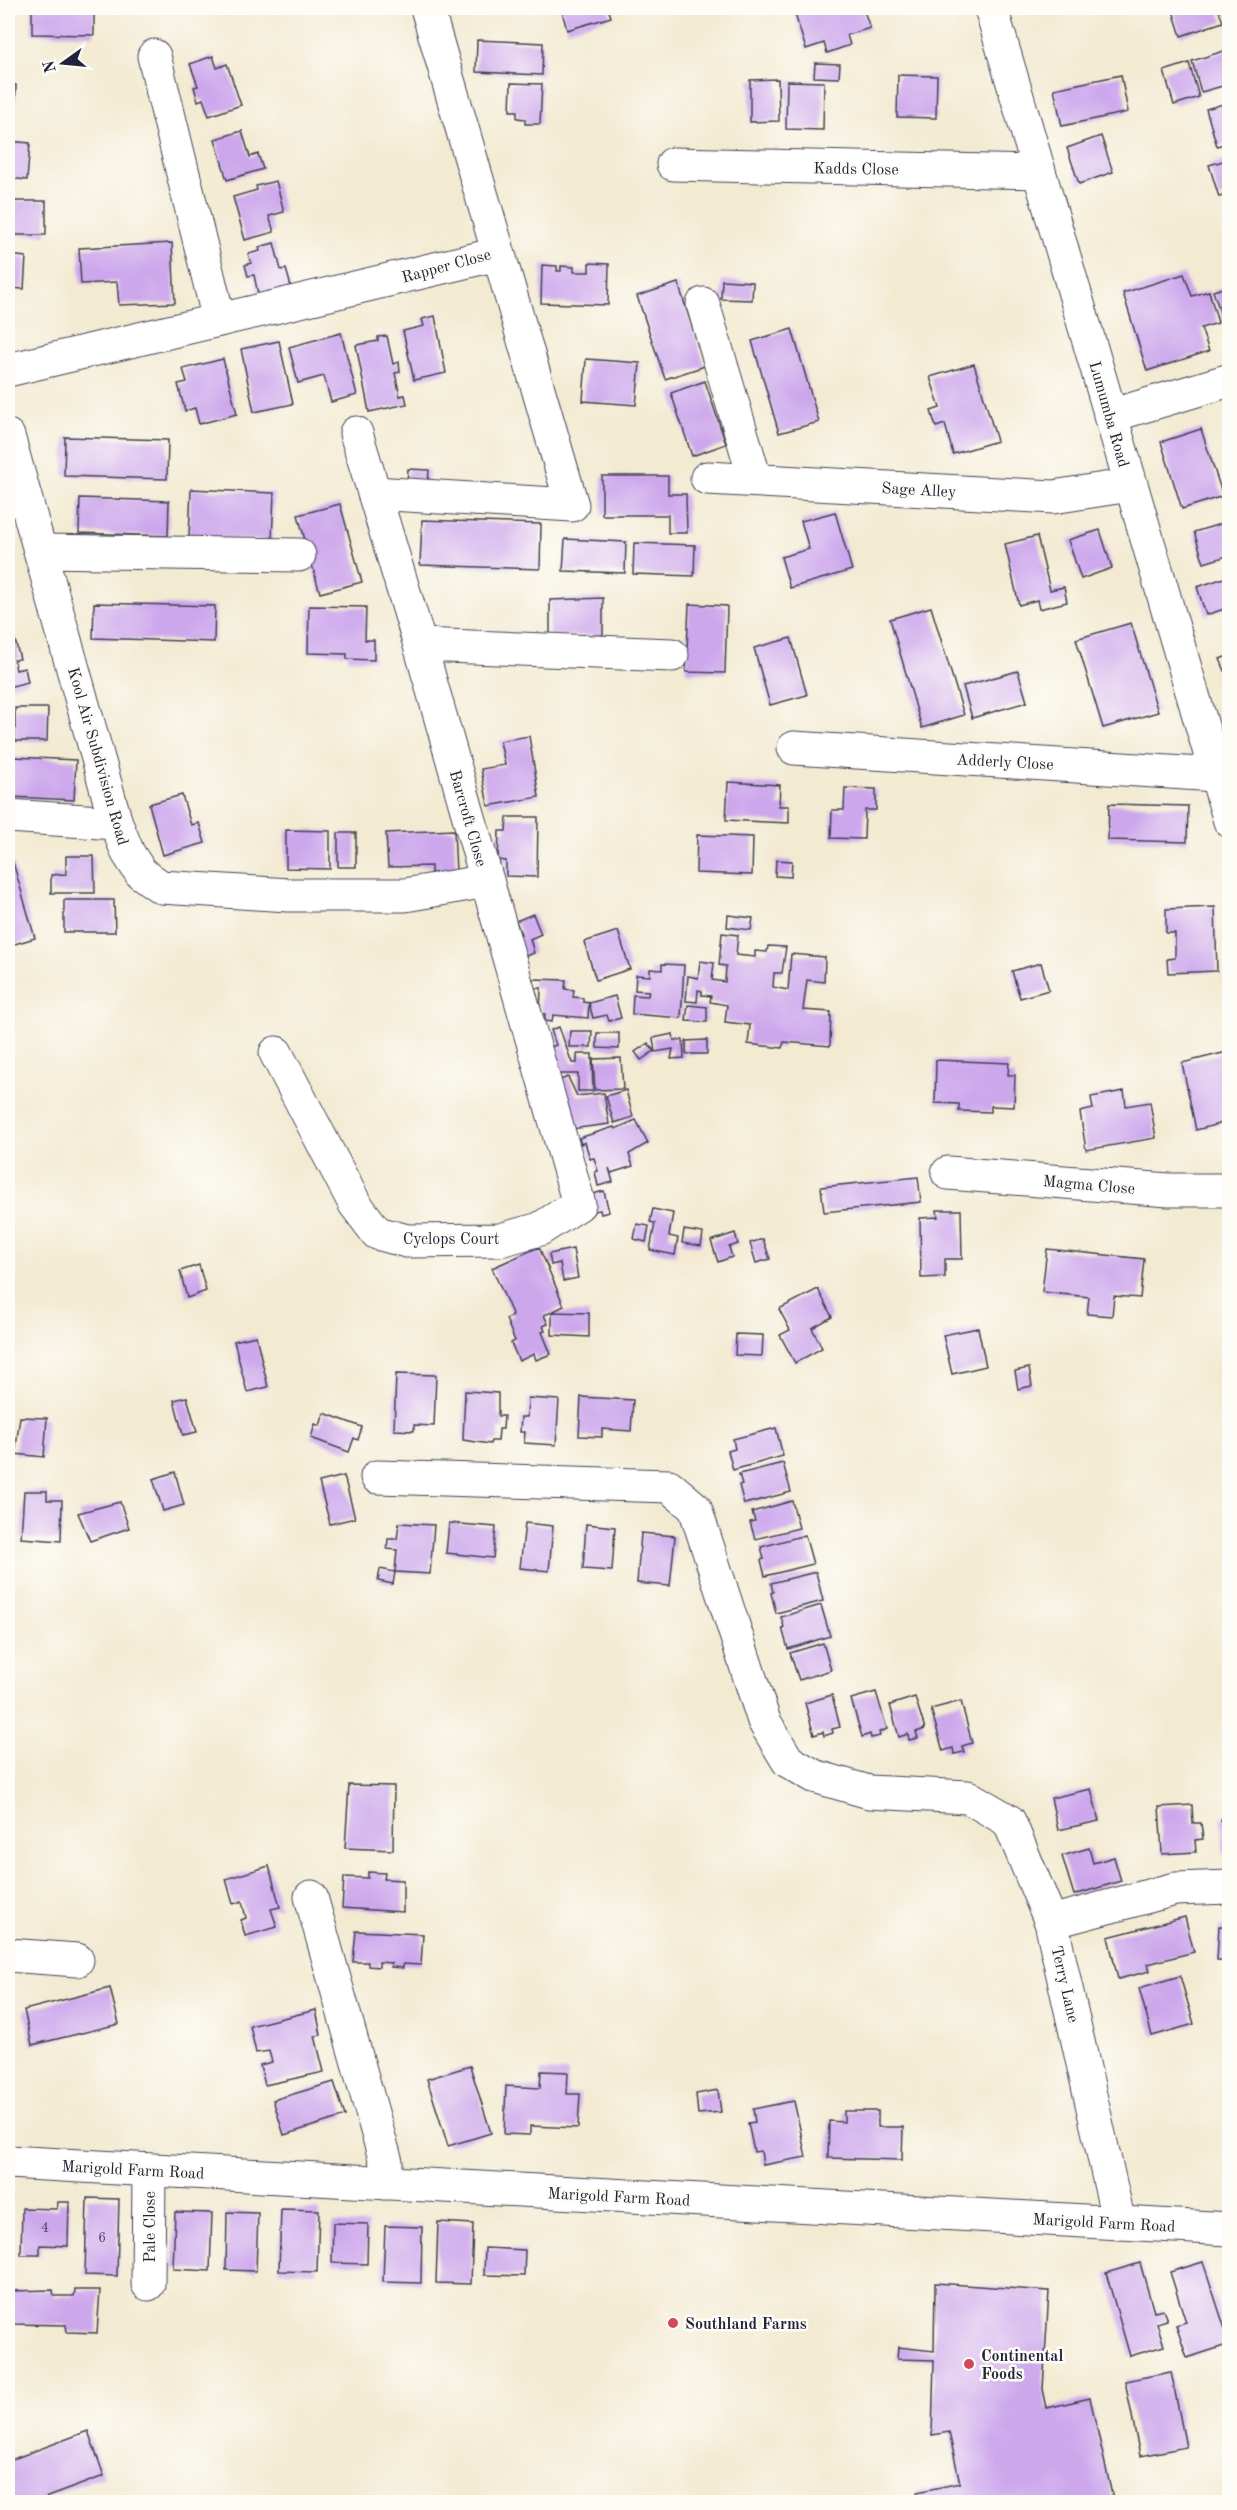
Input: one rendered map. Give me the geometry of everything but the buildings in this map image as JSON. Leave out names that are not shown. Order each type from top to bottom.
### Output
[{"type":"street","name":"Rapper Close","points":[[8,370],[498,254],[426,8]]},
{"type":"street","name":"Lumumba Road","points":[[991,8],[1230,821]]},
{"type":"street","points":[[154,56],[219,320]]},
{"type":"street","name":"Kadds Close","points":[[673,164],[1039,172]]},
{"type":"street","points":[[374,493],[572,504],[498,254]]},
{"type":"street","points":[[703,304],[755,479]]},
{"type":"street","points":[[1110,416],[1230,380]]},
{"type":"street","name":"Barcroft Close","points":[[356,433],[420,645],[579,1204]]},
{"type":"street","name":"Kool Air Subdivision Road","points":[[8,436],[15,488],[41,550],[117,823],[128,853],[141,873],[161,887],[289,895],[405,895],[487,881]]},
{"type":"street","name":"Sage Alley","points":[[706,478],[1053,496],[1130,485]]},
{"type":"street","points":[[41,550],[299,555]]},
{"type":"street","points":[[420,645],[672,655]]},
{"type":"street","name":"Adderly Close","points":[[794,748],[1216,775]]},
{"type":"street","points":[[8,816],[117,823]]},
{"type":"street","name":"Cyclops Court","points":[[276,1053],[355,1204],[377,1233],[406,1241],[500,1240],[540,1229],[579,1204]]},
{"type":"street","name":"Magma Close","points":[[948,1173],[1169,1190],[1230,1190]]},
{"type":"street","points":[[377,1477],[669,1486],[695,1508],[764,1721],[788,1761],[814,1776],[869,1792],[968,1797],[1009,1821],[1052,1922]]},
{"type":"street","name":"Terry Lane","points":[[1119,2223],[1052,1922],[1175,1889],[1230,1887]]},
{"type":"street","points":[[311,1897],[386,2162],[385,2183]]},
{"type":"street","points":[[8,1955],[77,1960]]},
{"type":"street","name":"Marigold Farm Road","points":[[8,2162],[1230,2229]]},
{"type":"street","name":"Pale Close","points":[[148,2284],[149,2170]]},
{"type":"place","name":"Southland Farms","points":[[673,2323]]},
{"type":"place","name":"Continental Foods","points":[[969,2364]]}]
